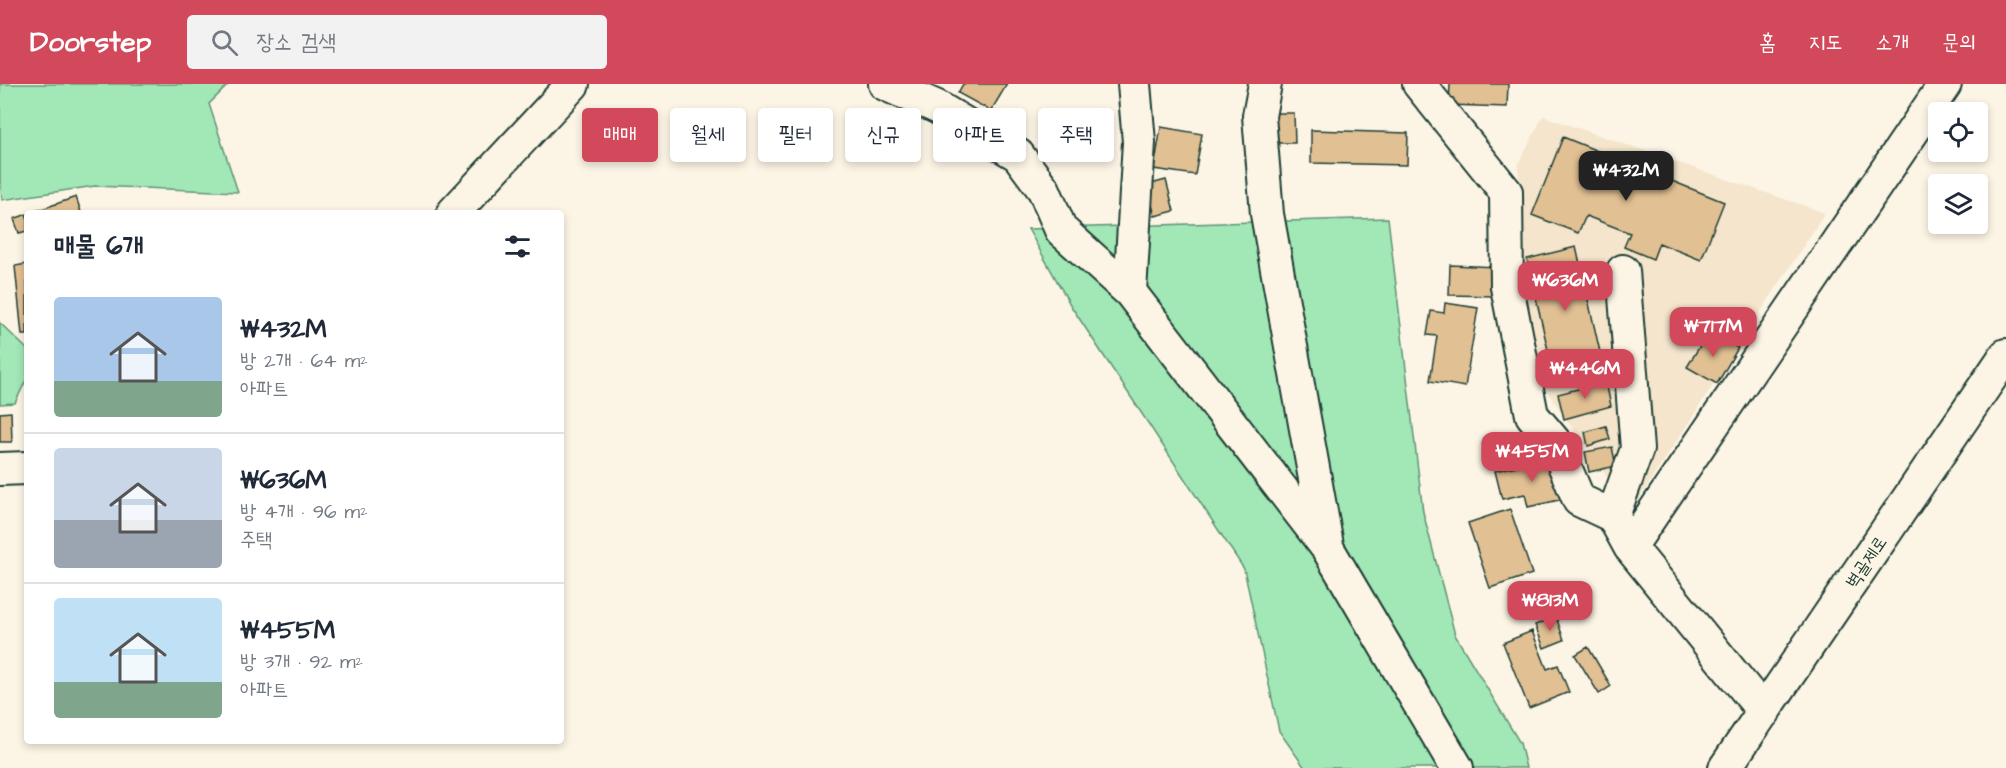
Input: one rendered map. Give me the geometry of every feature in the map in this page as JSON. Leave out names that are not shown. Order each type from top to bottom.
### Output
[{"type":"street","points":[[456,210],[573,84]]},
{"type":"street","points":[[885,84],[937,107],[1018,155],[1044,190],[1061,230],[1130,292],[1328,549],[1457,768]]},
{"type":"street","points":[[1130,292],[1139,142],[1134,84]]},
{"type":"street","points":[[1265,84],[1259,116],[1267,214],[1328,549]]},
{"type":"street","points":[[1419,84],[1506,192],[1507,287],[1532,415],[1554,441],[1579,500],[1613,516],[1630,547],[1764,712]]},
{"type":"street","points":[[1630,547],[1945,84]]},
{"type":"street","points":[[1613,516],[1637,449],[1623,271]]},
{"type":"street","name":"벽골제로","points":[[1725,768],[2006,355]]},
{"type":"street","points":[[0,469],[24,468]]},
{"type":"shaded area","points":[[1543,116],[1825,213],[1631,511],[1532,370],[1518,165]]},
{"type":"green space","points":[[0,84],[229,84],[209,104],[238,192],[95,186],[2,200]]},
{"type":"green space","points":[[1388,218],[1423,512],[1455,635],[1520,743],[1526,768],[1305,768],[1279,731],[1244,569],[1071,306],[1028,229]]},
{"type":"green space","points":[[0,323],[24,346],[24,384],[15,403],[0,404]]},
{"type":"building","points":[[963,84],[1007,84],[993,108],[986,108],[958,93]]},
{"type":"building","points":[[1450,84],[1508,84],[1507,107],[1449,105]]},
{"type":"building","points":[[1274,113],[1294,113],[1295,143],[1274,143]]},
{"type":"building","points":[[1161,127],[1202,134],[1195,175],[1154,169]]},
{"type":"building","points":[[1311,130],[1408,133],[1407,165],[1311,163]]},
{"type":"building","points":[[1563,137],[1724,202],[1701,260],[1659,243],[1653,259],[1624,247],[1630,233],[1586,216],[1578,233],[1532,215]]},
{"type":"building","points":[[1166,180],[1174,211],[1155,216],[1147,185]]},
{"type":"building","points":[[76,197],[80,210],[39,210]]},
{"type":"building","points":[[24,215],[24,232],[19,233],[14,219]]},
{"type":"building","points":[[1576,247],[1603,365],[1554,376],[1527,259]]},
{"type":"building","points":[[24,264],[24,335],[22,335],[15,266]]},
{"type":"building","points":[[1450,265],[1498,267],[1496,296],[1449,295]]},
{"type":"building","points":[[1445,303],[1478,308],[1465,387],[1430,381],[1437,336],[1427,335],[1431,311],[1444,313]]},
{"type":"building","points":[[1709,331],[1738,348],[1717,384],[1687,367]]},
{"type":"building","points":[[1606,382],[1611,406],[1564,419],[1558,394]]},
{"type":"building","points":[[11,412],[12,442],[0,442],[0,413]]},
{"type":"building","points":[[1606,426],[1610,439],[1588,446],[1585,432]]},
{"type":"building","points":[[1612,447],[1616,466],[1589,472],[1585,452]]},
{"type":"building","points":[[1552,458],[1568,498],[1528,507],[1525,494],[1502,499],[1495,471]]},
{"type":"building","points":[[1510,509],[1532,574],[1490,588],[1468,523]]},
{"type":"building","points":[[1556,617],[1564,640],[1544,648],[1535,625]]},
{"type":"building","points":[[1532,631],[1547,669],[1558,665],[1569,692],[1529,708],[1503,643]]},
{"type":"building","points":[[1588,647],[1611,686],[1599,694],[1575,655]]}]
